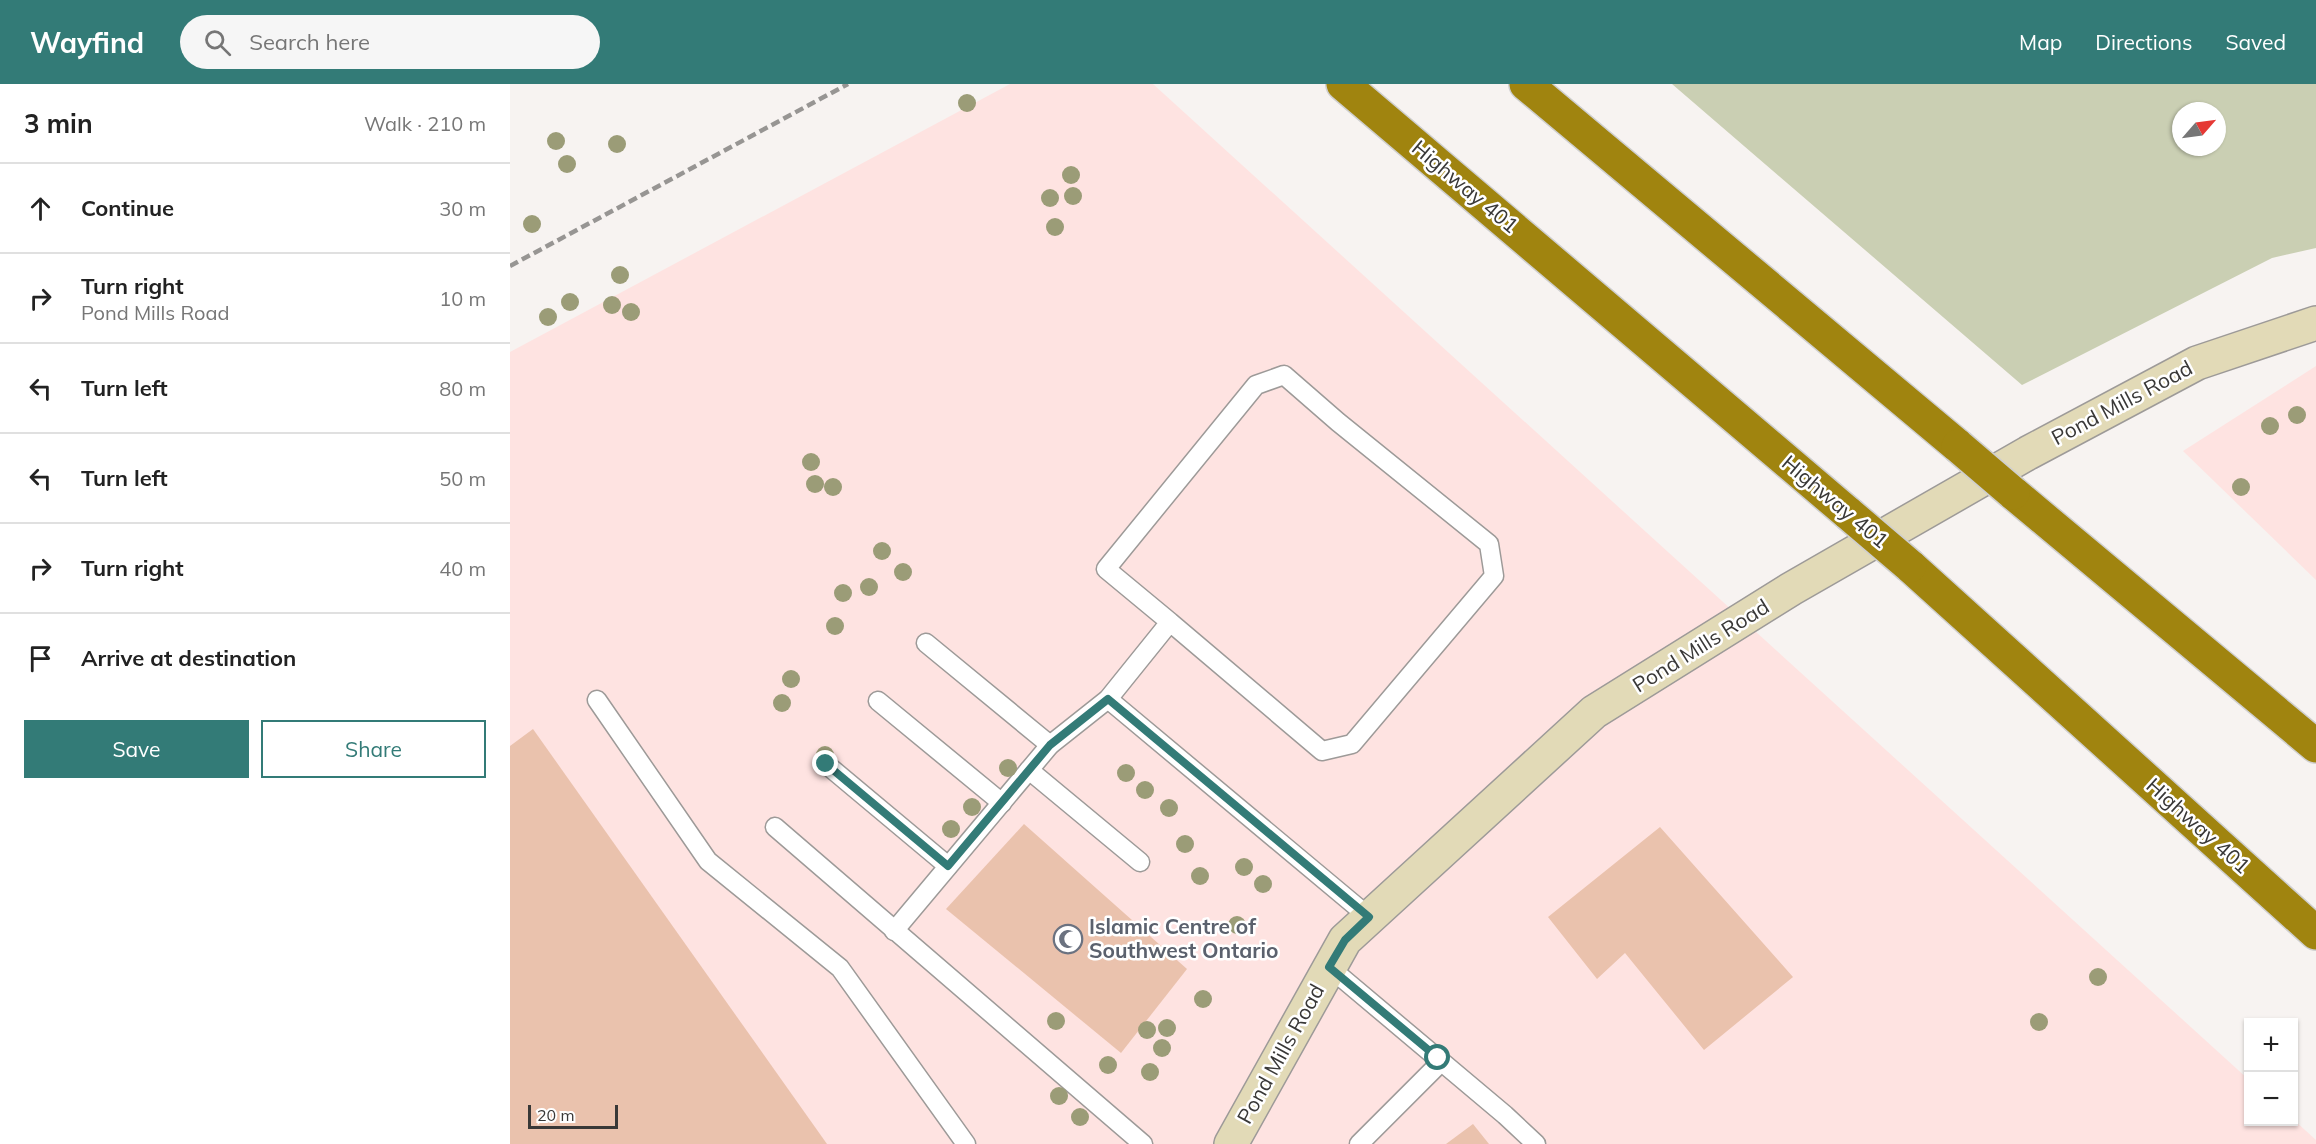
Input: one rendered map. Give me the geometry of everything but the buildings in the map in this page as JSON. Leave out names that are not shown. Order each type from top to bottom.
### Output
[{"type":"highway","name":"Highway 401","points":[[1343,84],[1910,566],[2316,933]]},
{"type":"highway","points":[[1526,84],[2316,746]]},
{"type":"main road","name":"Pond Mills Road","points":[[1231,1144],[1345,940],[1594,712],[1791,589],[2028,453],[2197,363],[2316,323]]},
{"type":"lane","points":[[1284,375],[1338,422],[1489,544],[1494,576],[1352,744],[1322,751],[1170,622],[1106,568],[1256,385],[1284,375]]},
{"type":"lane","points":[[894,931],[1050,745],[1108,699],[1170,622]]},
{"type":"lane","points":[[926,643],[1050,745]]},
{"type":"lane","points":[[1108,699],[1369,917]]},
{"type":"lane","points":[[597,700],[708,861],[840,968],[966,1144]]},
{"type":"lane","points":[[878,701],[1002,803]]},
{"type":"lane","points":[[826,764],[948,866]]},
{"type":"lane","points":[[1029,770],[1140,862]]},
{"type":"lane","points":[[774,827],[1143,1144]]},
{"type":"lane","points":[[1329,967],[1505,1115],[1536,1144]]},
{"type":"lane","points":[[1359,1144],[1442,1062]]},
{"type":"shaded area","points":[[1010,84],[1153,84],[2244,1075],[2244,1126],[2298,1126],[2298,1124],[2316,1140],[2316,1144],[510,1144],[510,352]]},
{"type":"shaded area","points":[[2316,366],[2316,580],[2183,451]]},
{"type":"green space","points":[[1672,84],[2316,84],[2316,248],[2272,258],[2022,385]]},
{"type":"railway","points":[[510,266],[848,84]]},
{"type":"place","name":"Islamic Centre of Southwest Ontario","points":[[1068,939]]},
{"type":"route","points":[[826,764],[948,866],[1050,745],[1108,699],[1369,917],[1345,940],[1329,967],[1438,1058]]}]
